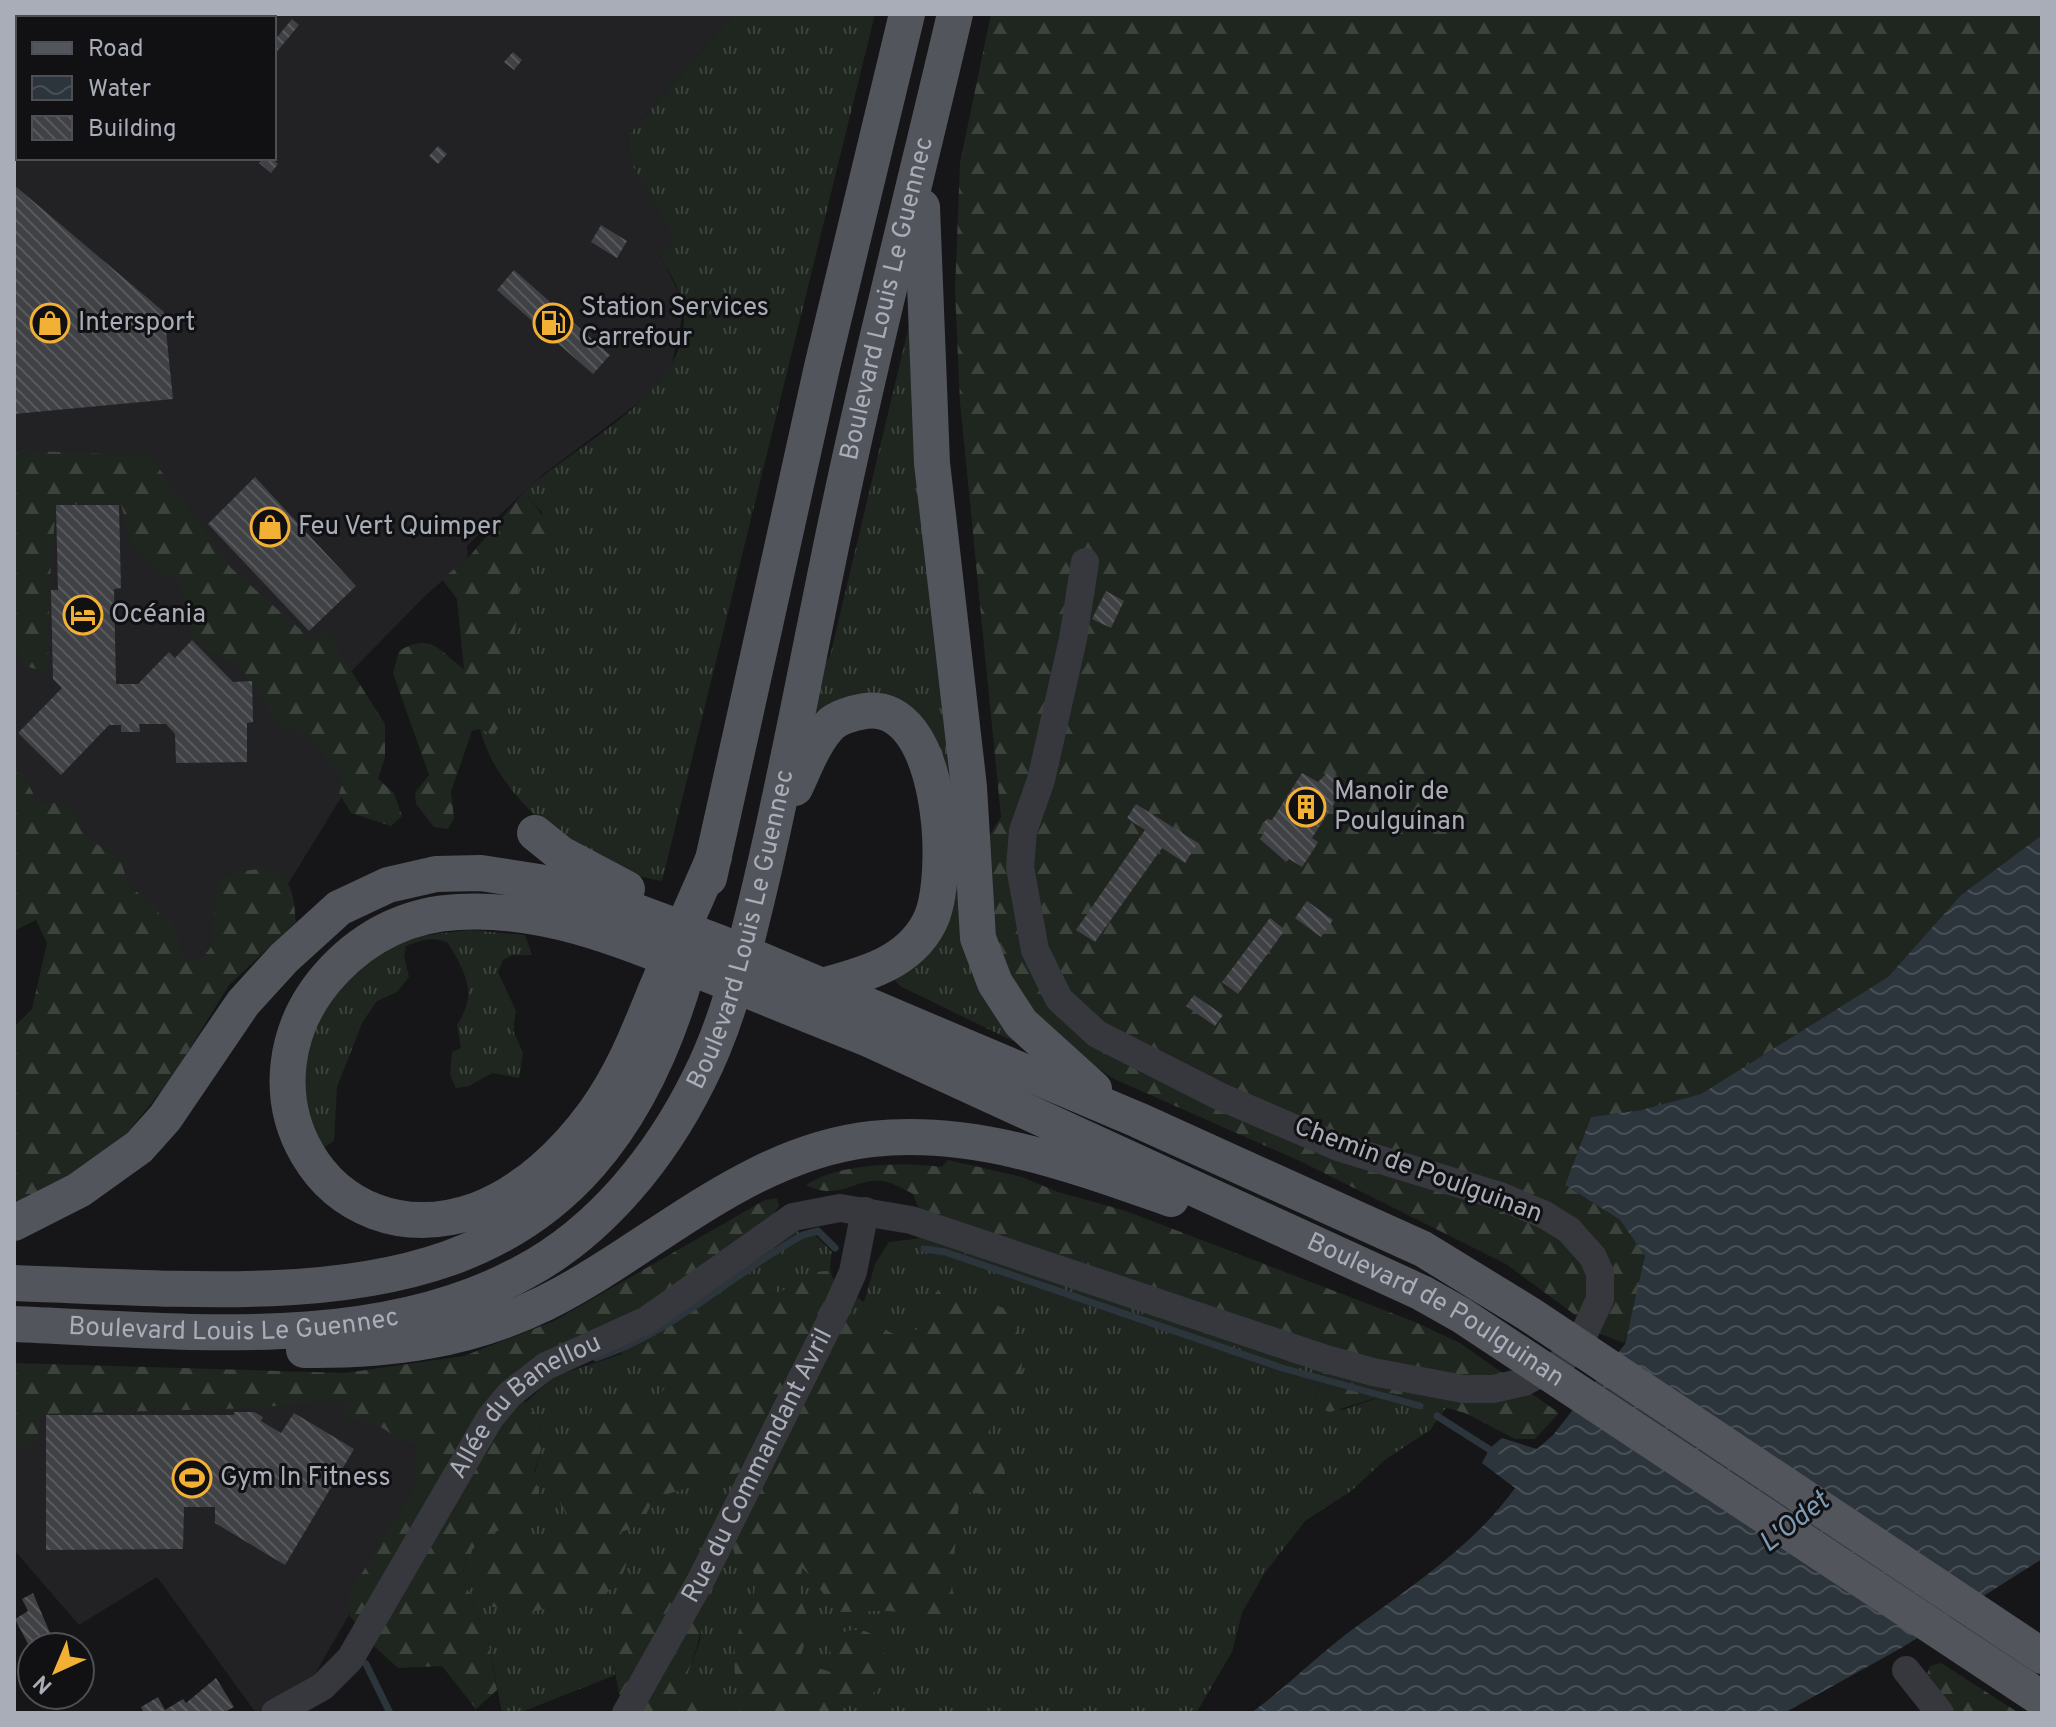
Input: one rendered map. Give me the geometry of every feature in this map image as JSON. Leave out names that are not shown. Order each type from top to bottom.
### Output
[{"type":"main road","name":"Boulevard Louis Le Guennec","points":[[14,1283],[195,1288],[347,1283],[436,1264],[489,1243],[526,1221],[564,1191],[629,1114],[678,1000],[714,857],[815,396],[907,14]]},
{"type":"main road","name":"Boulevard Louis Le Guennec","points":[[14,1324],[149,1329],[328,1328],[378,1322],[422,1312],[497,1287],[567,1244],[594,1222],[643,1168],[699,1080],[718,1035],[742,960],[774,828],[840,501],[955,14]]},
{"type":"main road","points":[[921,161],[932,463],[969,787],[978,938],[995,983],[1021,1023],[1082,1081],[1138,1120]]},
{"type":"main road","points":[[774,828],[817,743],[838,719],[874,710],[895,718],[915,735],[924,750],[936,799],[939,862],[934,912],[913,944],[882,967],[822,986]]},
{"type":"main road","points":[[535,833],[641,920]]},
{"type":"main road","points":[[641,920],[557,921],[484,911],[417,918],[375,936],[357,948],[324,980],[305,1007],[292,1035],[286,1093],[291,1118],[305,1151],[323,1175],[352,1198],[375,1210],[411,1217],[435,1218],[478,1209],[524,1185],[574,1138],[612,1088],[714,857]]},
{"type":"main road","points":[[14,1223],[79,1190],[139,1147],[165,1118],[225,1027],[259,984],[315,928],[358,898],[417,877],[481,873],[571,890],[641,920]]},
{"type":"main road","name":"Boulevard de Poulguinan","points":[[641,920],[718,942],[1138,1120],[1423,1249],[1529,1314],[2040,1655]]},
{"type":"main road","name":"Boulevard de Poulguinan","points":[[641,920],[786,1006],[878,1044],[1188,1184],[1335,1256],[1422,1293],[1496,1338],[2042,1699]]},
{"type":"main road","points":[[149,1329],[215,1345],[258,1350],[382,1350],[444,1340],[486,1327],[545,1302],[752,1177],[809,1153],[874,1139],[949,1139],[1025,1152],[1067,1163],[1335,1256]]},
{"type":"street","name":"Chemin de Poulguinan","points":[[865,1211],[911,1220],[1326,1359],[1409,1380],[1463,1389],[1507,1386],[1542,1374],[1572,1351],[1598,1306],[1600,1273],[1593,1257],[1569,1230],[1545,1215],[1500,1196],[1338,1147],[1219,1096],[1107,1040],[1059,999],[1045,976],[1028,924],[1020,867],[1022,843],[1041,780],[1073,639],[1085,562]]},
{"type":"street","name":"Allée du Banellou","points":[[275,1713],[322,1687],[350,1659],[490,1418],[529,1377],[546,1366],[647,1320],[793,1217],[826,1209],[865,1211]]},
{"type":"street","name":"Rue du Commandant Avril","points":[[626,1713],[702,1578],[842,1298],[853,1272],[865,1211]]},
{"type":"street","points":[[1906,1670],[1940,1713]]},
{"type":"shaded area","points":[[14,14],[733,14],[627,137],[631,163],[678,241],[660,256],[680,295],[682,317],[671,368],[649,395],[541,476],[467,546],[468,558],[425,596],[335,688],[371,749],[264,923],[200,1013],[14,812]]},
{"type":"shaded area","points":[[349,1391],[471,1405],[312,1679],[256,1713],[157,1577],[79,1625],[14,1550],[14,1397]]},
{"type":"green space","points":[[733,14],[875,14],[662,881],[614,869],[548,826],[513,792],[499,773],[480,729],[492,734],[508,687],[497,664],[514,648],[520,572],[544,559],[542,512],[524,492],[633,408],[657,384],[675,357],[684,327],[680,295],[660,256],[677,241],[631,163],[627,137]]},
{"type":"green space","points":[[991,14],[2042,14],[2042,835],[1961,895],[1888,977],[1701,1094],[1641,1110],[1591,1117],[1565,1185],[1620,1220],[1645,1256],[1640,1289],[1624,1343],[1601,1334],[1506,1264],[1300,1161],[1112,1078],[1041,1028],[1012,991],[996,946],[987,839],[1001,817],[960,402],[955,290],[960,163]]},
{"type":"green space","points":[[916,296],[932,543],[1020,1036],[1013,1041],[900,986],[890,975],[938,927],[926,729],[810,717],[818,673],[830,656]]},
{"type":"green space","points":[[14,450],[150,456],[231,568],[312,640],[323,632],[334,644],[385,724],[385,757],[378,779],[394,793],[402,816],[391,826],[351,813],[339,793],[343,783],[314,739],[279,725],[240,666],[207,650],[191,634],[190,615],[178,581],[150,564],[129,538],[121,503],[56,505],[49,591],[48,672],[24,666],[14,639],[14,561],[18,555],[14,536]]},
{"type":"green space","points":[[524,492],[542,515],[548,538],[544,559],[520,572],[514,648],[497,664],[508,687],[508,720],[492,734],[480,729],[472,731],[451,792],[454,818],[448,829],[434,827],[416,804],[415,793],[429,775],[393,673],[399,651],[420,643],[441,650],[464,669],[457,599],[442,579],[468,558]]},
{"type":"green space","points":[[14,766],[24,776],[38,803],[69,803],[85,835],[121,862],[129,886],[156,907],[160,916],[172,921],[179,942],[178,949],[190,963],[206,953],[213,942],[214,908],[220,881],[236,874],[262,870],[278,874],[291,889],[296,922],[229,985],[171,1079],[128,1132],[63,1183],[14,1207],[14,1027],[32,1009],[47,943],[36,920],[14,931]]},
{"type":"green space","points":[[470,930],[525,935],[532,955],[513,955],[503,960],[498,972],[516,1011],[513,1030],[523,1053],[519,1078],[492,1073],[469,1086],[456,1088],[450,1075],[452,1052],[461,1048],[457,1025],[467,1003],[464,974],[448,943],[432,939],[406,946],[404,956],[409,977],[397,992],[377,1001],[362,1023],[337,1087],[334,1141],[323,1148],[310,1124],[302,1083],[312,1021],[334,983],[402,938]]},
{"type":"green space","points":[[948,1160],[1022,1177],[1058,1192],[1126,1211],[1415,1322],[1460,1343],[1559,1413],[1535,1439],[1515,1439],[1465,1413],[1392,1393],[1330,1412],[1314,1407],[1322,1371],[921,1238],[919,1209],[913,1194],[894,1184],[873,1181],[829,1191],[806,1185],[853,1168],[891,1165],[942,1167]]},
{"type":"green space","points":[[777,1198],[779,1206],[769,1221],[719,1255],[747,1276],[768,1282],[776,1293],[806,1276],[828,1271],[831,1279],[829,1305],[902,1335],[929,1321],[932,1297],[942,1286],[952,1288],[1011,1311],[1022,1358],[1020,1381],[988,1433],[1002,1451],[1007,1489],[993,1497],[971,1492],[959,1502],[954,1558],[942,1577],[956,1598],[957,1622],[937,1626],[928,1619],[904,1612],[838,1612],[802,1568],[799,1597],[811,1624],[799,1661],[833,1673],[829,1640],[853,1630],[872,1635],[884,1652],[885,1664],[879,1686],[869,1698],[841,1695],[843,1713],[741,1713],[735,1672],[736,1640],[755,1589],[753,1570],[736,1559],[730,1537],[741,1472],[654,1498],[641,1525],[621,1532],[626,1553],[625,1567],[605,1595],[570,1592],[545,1609],[519,1614],[490,1606],[478,1587],[473,1568],[506,1531],[524,1531],[550,1542],[576,1529],[556,1494],[547,1465],[546,1455],[559,1438],[585,1428],[594,1404],[632,1402],[646,1409],[667,1386],[655,1355],[630,1363],[602,1329],[509,1382],[539,1419],[541,1450],[534,1472],[539,1494],[523,1515],[477,1544],[468,1555],[462,1575],[488,1641],[497,1690],[476,1709],[442,1666],[398,1668],[376,1648],[350,1616],[348,1595],[415,1490],[416,1443],[402,1441],[381,1427],[346,1416],[343,1402],[328,1400],[257,1408],[41,1414],[36,1445],[14,1446],[14,1363],[345,1373],[464,1356],[554,1321],[765,1200]]},
{"type":"green space","points":[[792,1231],[813,1233],[832,1252],[831,1271],[836,1283],[864,1302],[875,1264],[889,1242],[921,1238],[1322,1371],[1314,1406],[1343,1410],[1392,1393],[1446,1408],[1430,1430],[1386,1459],[1351,1491],[1305,1521],[1264,1574],[1242,1613],[1232,1652],[1196,1713],[721,1713],[685,1681],[700,1641],[706,1582],[631,1595],[614,1634],[615,1675],[519,1713],[502,1713],[488,1641],[462,1575],[468,1555],[477,1544],[523,1515],[541,1450],[539,1420],[525,1403],[555,1376],[631,1351]]},
{"type":"green space","points":[[670,1557],[696,1563],[704,1592],[700,1637],[685,1681],[721,1713],[623,1713],[610,1646],[616,1624],[647,1561]]},
{"type":"green space","points":[[1941,1663],[2019,1713],[1949,1713],[1926,1677],[1930,1666]]},
{"type":"water","name":"L'Odet","points":[[2042,835],[2042,1559],[1903,1647],[1784,1713],[1251,1713],[1346,1634],[1443,1562],[1481,1528],[1515,1488],[1482,1463],[1490,1448],[1502,1438],[1537,1449],[1553,1435],[1625,1344],[1645,1256],[1620,1220],[1565,1185],[1591,1117],[1641,1110],[1701,1094],[1888,977],[1961,895]]},
{"type":"building","points":[[292,19],[299,25],[276,53],[276,39]]},
{"type":"building","points":[[513,52],[522,60],[514,70],[504,62]]},
{"type":"building","points":[[438,146],[447,154],[438,164],[429,156]]},
{"type":"building","points":[[261,160],[273,160],[278,164],[271,173],[259,163]]},
{"type":"building","points":[[14,185],[164,312],[173,399],[14,414]]},
{"type":"building","points":[[601,225],[627,241],[617,258],[591,242]]},
{"type":"building","name":"Station Services Carrefour","points":[[514,270],[610,355],[593,374],[497,290]]},
{"type":"building","points":[[255,477],[356,586],[309,631],[208,524]]},
{"type":"building","name":"Océania","points":[[56,505],[119,505],[121,588],[114,589],[116,684],[138,684],[169,652],[175,658],[192,640],[233,682],[252,681],[253,722],[247,723],[247,762],[176,763],[175,734],[166,724],[139,724],[140,732],[121,732],[121,725],[109,725],[61,775],[18,733],[62,688],[53,679],[51,590],[58,590]]},
{"type":"building","points":[[1106,591],[1124,601],[1111,628],[1092,619]]},
{"type":"building","name":"Manoir de Poulguinan","points":[[1331,769],[1345,786],[1336,794],[1339,796],[1312,838],[1318,842],[1302,867],[1289,859],[1286,862],[1260,839],[1266,829],[1262,824],[1267,819],[1272,820],[1302,773],[1318,782]]},
{"type":"building","points":[[1136,804],[1198,843],[1185,863],[1162,848],[1095,942],[1076,930],[1145,830],[1127,818]]},
{"type":"building","points":[[1307,901],[1333,920],[1321,937],[1295,918]]},
{"type":"building","points":[[1270,918],[1285,930],[1238,994],[1222,982]]},
{"type":"building","points":[[1194,995],[1223,1015],[1215,1026],[1186,1006]]},
{"type":"building","name":"Gym In Fitness","points":[[234,1412],[254,1412],[263,1417],[261,1421],[281,1433],[294,1413],[354,1449],[285,1565],[215,1523],[215,1507],[184,1507],[183,1549],[46,1550],[46,1415],[234,1415]]},
{"type":"building","points":[[33,1593],[49,1631],[21,1631],[15,1619],[28,1611],[22,1599]]},
{"type":"building","points":[[216,1678],[234,1707],[223,1713],[144,1713],[141,1707],[158,1697],[165,1710],[183,1699],[186,1703]]},
{"type":"waterway","points":[[596,1358],[652,1333],[803,1235],[818,1231],[835,1248]]},
{"type":"waterway","points":[[924,1249],[945,1252],[1282,1368],[1420,1406]]},
{"type":"waterway","points":[[1437,1416],[1495,1453]]},
{"type":"waterway","points":[[366,1664],[390,1713]]},
{"type":"place","name":"Intersport","points":[[50,323]]},
{"type":"place","name":"Station Services Carrefour","points":[[553,323]]},
{"type":"place","name":"Feu Vert Quimper","points":[[270,527]]},
{"type":"place","name":"Océania","points":[[83,615]]},
{"type":"place","name":"Manoir de Poulguinan","points":[[1306,807]]},
{"type":"place","name":"Gym In Fitness","points":[[192,1478]]}]
